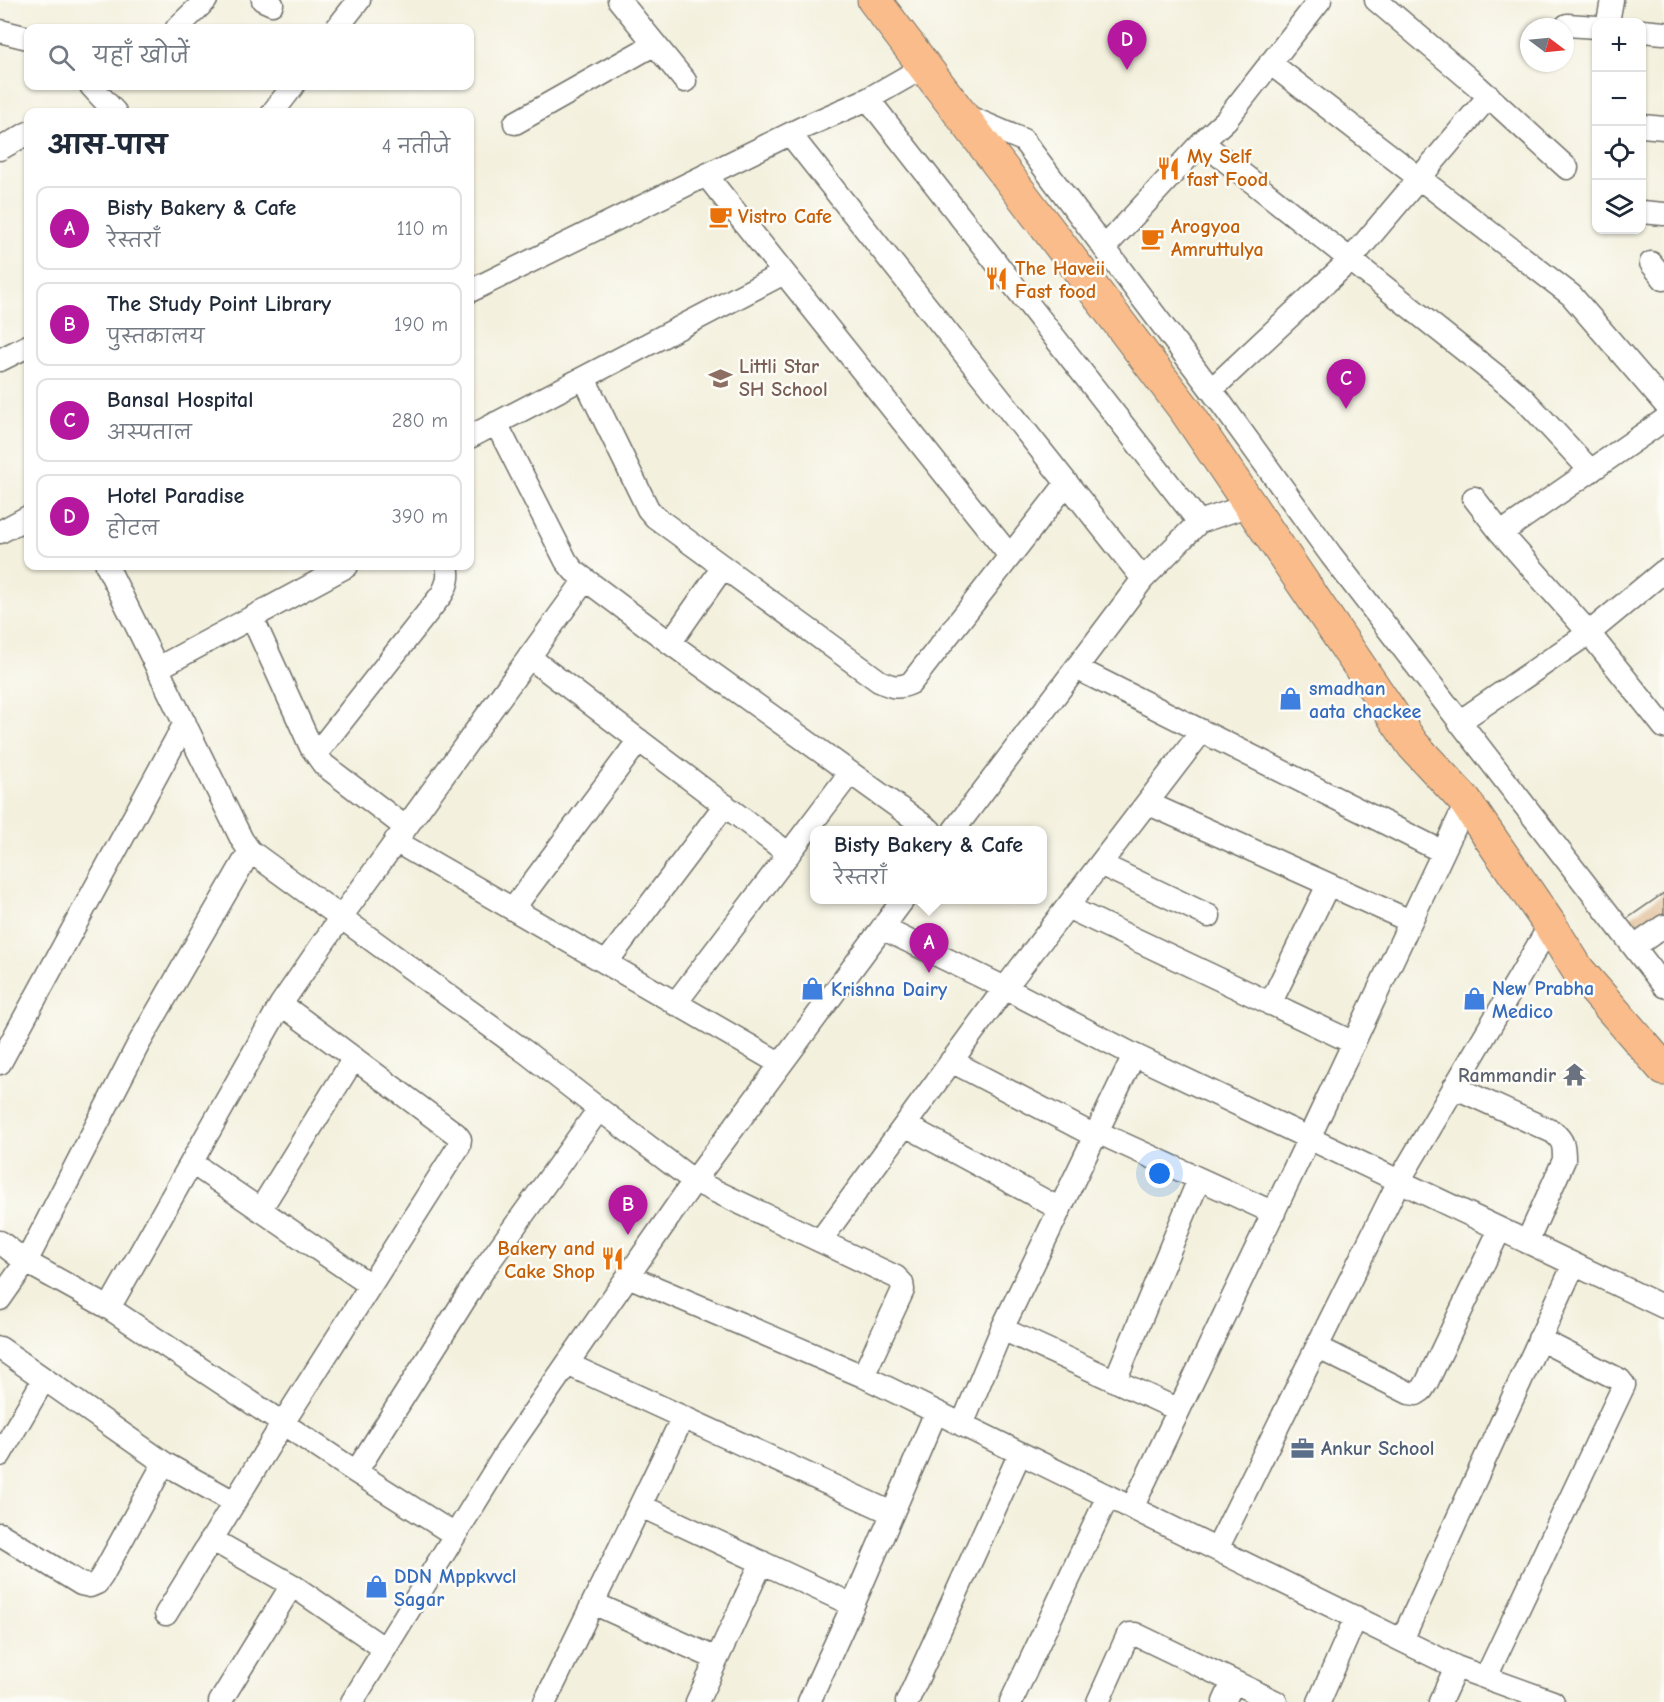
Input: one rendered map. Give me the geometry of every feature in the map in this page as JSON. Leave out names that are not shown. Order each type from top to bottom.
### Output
[{"type":"highway","points":[[874,0],[1186,411],[1413,744],[1465,801],[1578,970],[1664,1069]]},
{"type":"street","points":[[181,24],[206,0]]},
{"type":"street","points":[[340,24],[359,0]]},
{"type":"street","points":[[619,0],[685,81]]},
{"type":"street","points":[[1104,248],[1202,142],[1226,120],[1320,0]]},
{"type":"street","points":[[1376,0],[1489,96],[1567,168]]},
{"type":"street","points":[[1609,18],[1612,0]]},
{"type":"street","points":[[1574,25],[1592,27]]},
{"type":"street","points":[[1646,31],[1664,33]]},
{"type":"street","points":[[0,32],[24,37]]},
{"type":"street","points":[[514,123],[655,44]]},
{"type":"street","points":[[1270,63],[1571,295],[1664,403]]},
{"type":"street","points":[[474,289],[790,134],[868,99],[924,67]]},
{"type":"street","points":[[276,108],[290,90]]},
{"type":"street","points":[[1211,390],[1350,260],[1489,96]]},
{"type":"street","points":[[868,99],[1199,522]]},
{"type":"street","points":[[959,113],[1023,140],[1211,390],[1330,555],[1664,986]]},
{"type":"street","points":[[1646,126],[1664,128]]},
{"type":"street","points":[[790,134],[1143,579]]},
{"type":"street","points":[[0,149],[24,135]]},
{"type":"street","points":[[1202,142],[1524,399],[1591,471]]},
{"type":"street","points":[[706,175],[1010,556]]},
{"type":"street","points":[[1646,212],[1664,214]]},
{"type":"street","points":[[474,435],[784,273]]},
{"type":"street","points":[[0,360],[24,348]]},
{"type":"street","points":[[584,378],[648,509],[655,517],[879,681],[891,686],[902,687],[911,683],[1067,483]]},
{"type":"street","points":[[1501,533],[1664,420]]},
{"type":"street","points":[[496,423],[566,561],[574,571],[923,826]]},
{"type":"street","points":[[1474,498],[1501,533],[1662,719]]},
{"type":"street","points":[[958,826],[1143,579],[1199,522],[1250,505]]},
{"type":"street","points":[[0,532],[24,519]]},
{"type":"street","points":[[670,643],[723,567]]},
{"type":"street","points":[[115,570],[158,668],[249,851],[527,1053],[694,1180],[896,1277],[902,1283],[903,1290],[863,1376]]},
{"type":"street","points":[[158,668],[336,570]]},
{"type":"street","points":[[316,754],[442,594],[447,585],[448,570]]},
{"type":"street","points":[[1459,722],[1588,633],[1664,571]]},
{"type":"street","points":[[109,1308],[281,1004],[341,916],[585,580]]},
{"type":"street","points":[[252,617],[311,747],[324,765],[400,834],[513,909],[781,1064]]},
{"type":"street","points":[[529,657],[789,854]]},
{"type":"street","points":[[1076,668],[1443,852]]},
{"type":"street","points":[[0,1063],[185,723]]},
{"type":"street","points":[[820,1240],[1005,988],[1202,731]]},
{"type":"street","points":[[513,909],[639,740]]},
{"type":"street","points":[[810,826],[850,773]]},
{"type":"street","points":[[1147,803],[1410,921]]},
{"type":"street","points":[[606,963],[725,805]]},
{"type":"street","points":[[1132,1508],[1310,1138],[1461,814]]},
{"type":"street","points":[[675,1004],[810,826]]},
{"type":"street","points":[[0,1299],[26,1262],[138,1045],[249,851]]},
{"type":"street","points":[[1100,864],[1209,916]]},
{"type":"street","points":[[1270,1004],[1328,885]]},
{"type":"street","points":[[352,1702],[510,1446],[694,1180],[900,904]]},
{"type":"street","points":[[1067,907],[1354,1043]]},
{"type":"street","points":[[1217,1549],[1399,1180],[1550,925]]},
{"type":"street","points":[[1634,947],[1664,926]]},
{"type":"street","points":[[882,928],[1134,1055],[1664,1307]]},
{"type":"street","points":[[166,1614],[283,1423],[459,1146],[460,1139],[456,1134],[281,1004]]},
{"type":"street","points":[[962,1425],[1002,1329],[1134,1055]]},
{"type":"street","points":[[260,1210],[354,1058]]},
{"type":"street","points":[[951,1061],[1096,1134],[1274,1213]]},
{"type":"street","points":[[1454,1087],[1553,1132],[1560,1138],[1564,1148],[1564,1160],[1527,1242]]},
{"type":"street","points":[[356,1472],[484,1269],[599,1109]]},
{"type":"street","points":[[905,1125],[1060,1209]]},
{"type":"street","points":[[192,1163],[370,1285]]},
{"type":"street","points":[[1115,1381],[1199,1179]]},
{"type":"street","points":[[1317,1347],[1409,1393],[1416,1394],[1427,1382],[1500,1228]]},
{"type":"street","points":[[0,1242],[26,1262],[109,1308],[356,1472],[455,1534]]},
{"type":"street","points":[[1402,1640],[1574,1264]]},
{"type":"street","points":[[628,1276],[863,1376],[1456,1667],[1553,1702]]},
{"type":"street","points":[[1002,1329],[1179,1410]]},
{"type":"street","points":[[1486,1677],[1624,1385],[1620,1380],[1539,1339]]},
{"type":"street","points":[[0,1348],[165,1462],[234,1502]]},
{"type":"street","points":[[567,1364],[892,1513]]},
{"type":"street","points":[[0,1455],[44,1378]]},
{"type":"street","points":[[809,1702],[936,1412]]},
{"type":"street","points":[[550,1700],[683,1417]]},
{"type":"street","points":[[908,1702],[1020,1453]]},
{"type":"street","points":[[0,1533],[81,1584],[90,1586],[97,1583],[165,1462]]},
{"type":"street","points":[[1011,1702],[1108,1496]]},
{"type":"street","points":[[641,1506],[853,1605]]},
{"type":"street","points":[[212,1539],[292,1585],[385,1649]]},
{"type":"street","points":[[698,1702],[762,1562]]},
{"type":"street","points":[[220,1702],[292,1585]]},
{"type":"street","points":[[594,1603],[717,1659]]},
{"type":"street","points":[[1319,1702],[1356,1617]]},
{"type":"street","points":[[1098,1702],[1126,1636],[1130,1634],[1135,1634],[1229,1692],[1276,1702]]},
{"type":"street","points":[[1440,1702],[1456,1667]]},
{"type":"building","points":[[1664,893],[1664,917],[1635,939],[1621,923]]},
{"type":"place","name":"Hotel Paradise","points":[[1127,70]]},
{"type":"place","name":"My Self fast Food","points":[[1169,168]]},
{"type":"place","name":"Vistro Cafe","points":[[720,216]]},
{"type":"place","name":"Arogyoa Amruttulya","points":[[1153,238]]},
{"type":"place","name":"The Haveii Fast food","points":[[997,279]]},
{"type":"place","name":"Littli Star SH School","points":[[721,378]]},
{"type":"place","name":"Bansal Hospital","points":[[1346,409]]},
{"type":"place","name":"smadhan aata chackee","points":[[1291,699]]},
{"type":"place","name":"Bisty Bakery & Cafe","points":[[929,973]]},
{"type":"place","name":"Krishna Dairy","points":[[813,989]]},
{"type":"place","name":"New Prabha Medico","points":[[1474,999]]},
{"type":"place","name":"Rammandir","points":[[1574,1075]]},
{"type":"place","name":"The Study Point Library","points":[[628,1235]]},
{"type":"place","name":"Bakery and Cake Shop","points":[[613,1259]]},
{"type":"place","name":"Ankur School","points":[[1303,1448]]},
{"type":"place","name":"DDN Mppkvvcl Sagar","points":[[376,1587]]}]
